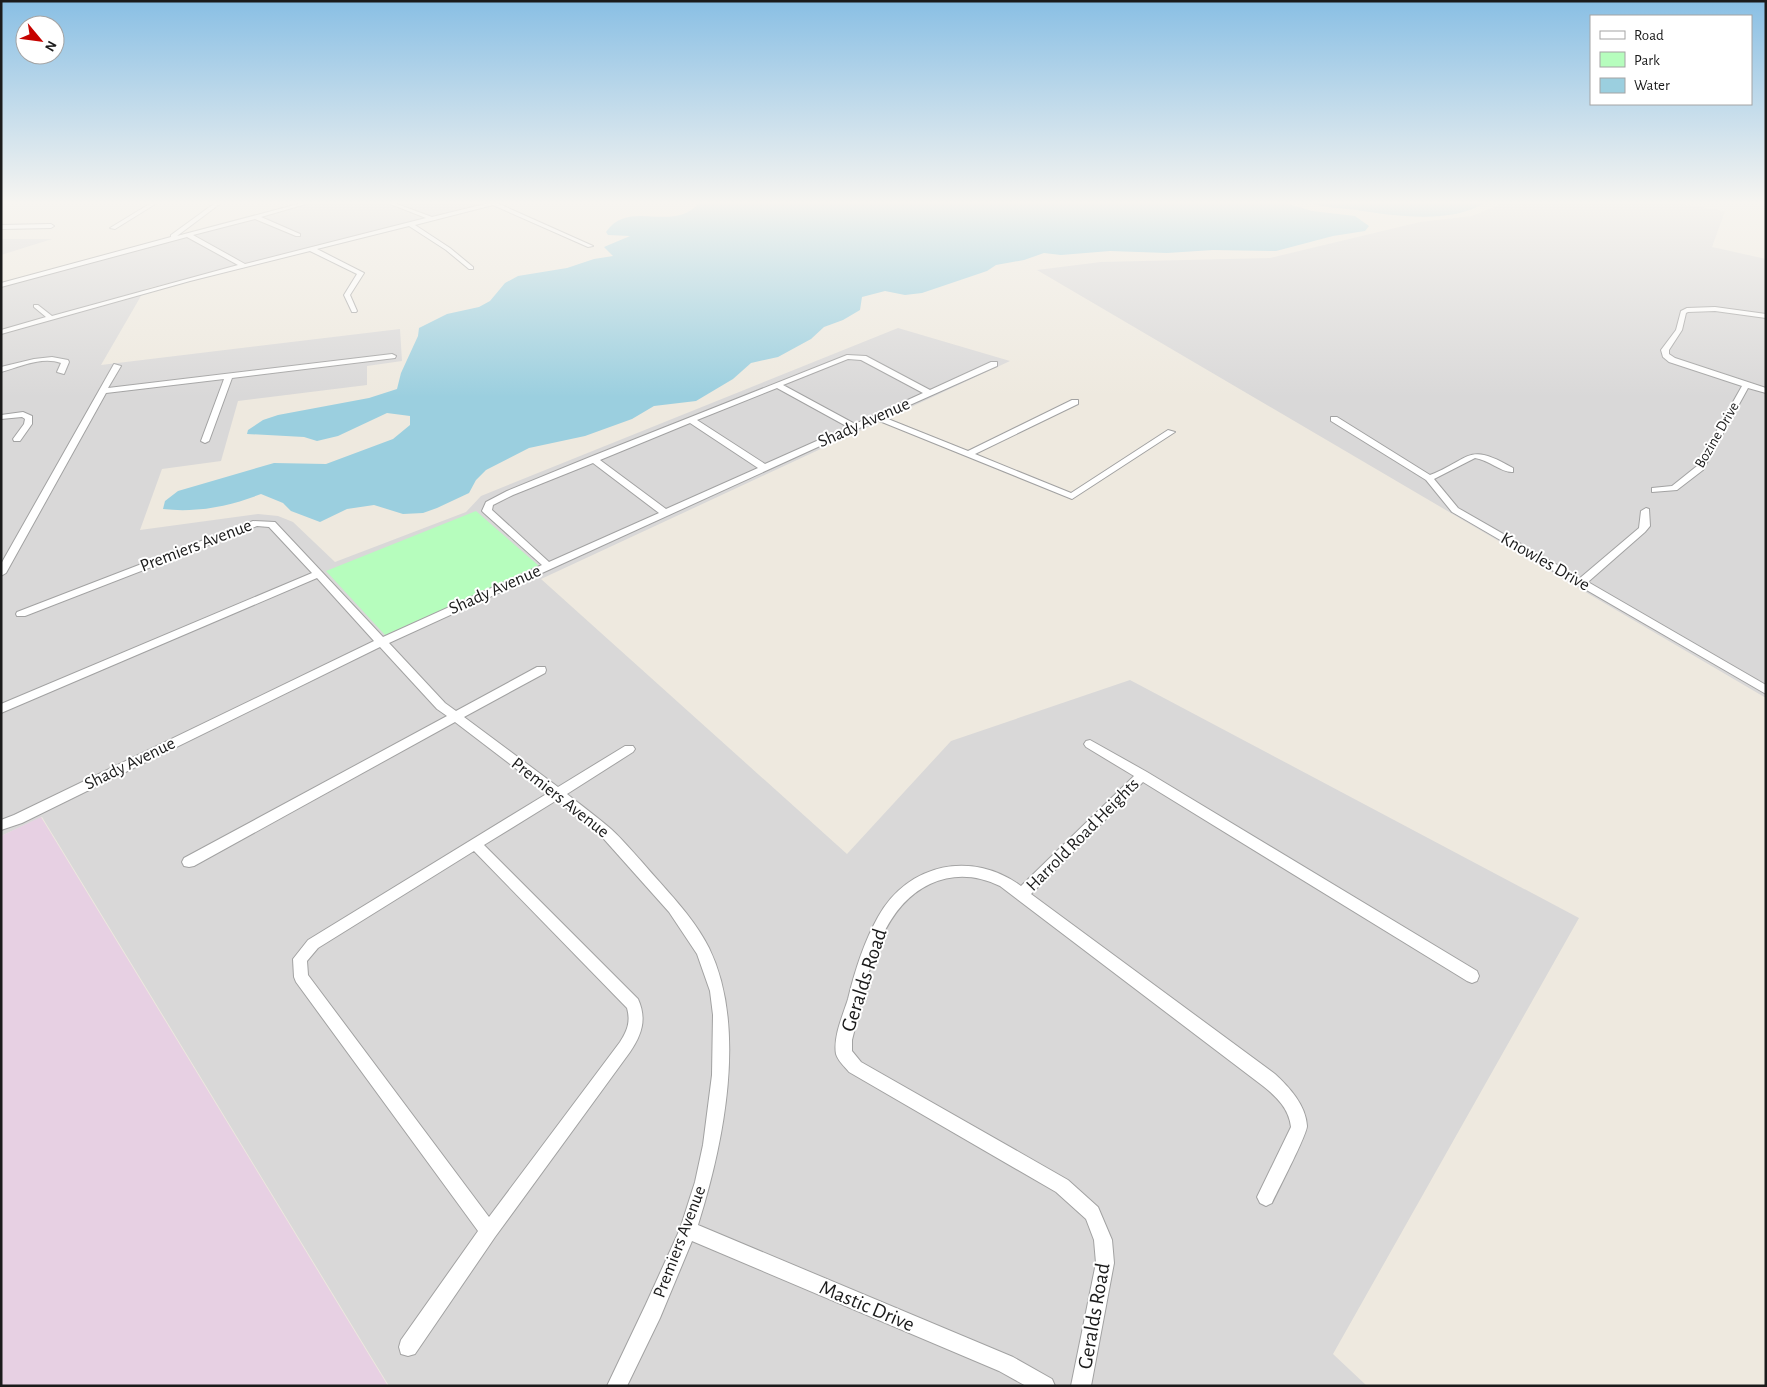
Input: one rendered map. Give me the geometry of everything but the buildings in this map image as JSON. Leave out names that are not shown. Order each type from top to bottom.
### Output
[{"type":"street","points":[[1,285],[64,268]]},
{"type":"street","points":[[1,332],[238,268]]},
{"type":"street","points":[[350,268],[361,273],[347,295],[354,311]]},
{"type":"street","points":[[36,306],[51,318]]},
{"type":"street","points":[[1766,316],[1715,309],[1687,310],[1683,312],[1679,330],[1665,350],[1666,355],[1672,360],[1766,391]]},
{"type":"street","points":[[104,391],[392,356]]},
{"type":"street","points":[[548,566],[487,511],[486,507],[510,493],[852,356],[862,358],[929,393]]},
{"type":"street","points":[[1,370],[27,363],[56,359],[65,362],[61,372]]},
{"type":"street","name":"Shady Avenue","points":[[1,825],[18,819],[381,642],[994,364]]},
{"type":"street","points":[[1,573],[117,366]]},
{"type":"street","points":[[205,441],[229,376]]},
{"type":"street","points":[[777,385],[854,427]]},
{"type":"street","name":"Bozine Drive","points":[[1656,490],[1674,488],[1700,468],[1746,385]]},
{"type":"street","points":[[968,454],[1075,402]]},
{"type":"street","points":[[1,417],[23,414],[29,418],[28,424],[17,439]]},
{"type":"street","points":[[876,417],[1072,496],[1171,432]]},
{"type":"street","points":[[691,420],[765,468]]},
{"type":"street","name":"Knowles Drive","points":[[1334,420],[1429,478],[1455,510],[1766,690]]},
{"type":"street","points":[[1429,478],[1448,472],[1465,459],[1479,455],[1493,459],[1510,470]]},
{"type":"street","points":[[594,459],[665,513]]},
{"type":"street","points":[[1581,583],[1642,530],[1645,526],[1646,512]]},
{"type":"street","name":"Premiers Avenue","points":[[22,614],[260,522],[272,524],[428,693],[454,718],[557,793],[608,834],[674,908],[703,952],[717,990],[721,1015],[720,1075],[711,1145],[703,1182],[688,1230],[653,1311],[617,1386]]},
{"type":"street","points":[[1,709],[319,574]]},
{"type":"street","points":[[189,862],[540,670]]},
{"type":"street","points":[[1090,744],[1472,976]]},
{"type":"street","points":[[489,1231],[309,988],[299,967],[300,959],[313,944],[629,749]]},
{"type":"street","name":"Harrold Road Heights","points":[[1022,894],[1143,775]]},
{"type":"street","points":[[408,1347],[489,1231],[625,1047],[637,1023],[637,1012],[633,1004],[475,844]]},
{"type":"street","name":"Geralds Road","points":[[1080,1386],[1105,1263],[1103,1240],[1092,1214],[1062,1186],[855,1067],[844,1054],[843,1049],[873,941],[885,915],[902,894],[933,876],[964,870],[991,875],[1022,894],[1282,1092],[1298,1117],[1299,1128],[1266,1197]]},
{"type":"street","name":"Mastic Drive","points":[[688,1230],[1006,1364],[1046,1386]]},
{"type":"shaded area","points":[[73,268],[231,268],[145,289],[101,365],[400,329],[402,361],[367,366],[367,385],[238,401],[221,461],[162,469],[140,530],[258,514],[278,516],[293,522],[335,562],[466,512],[481,496],[898,328],[1010,361],[541,579],[847,854],[951,741],[1130,680],[1579,918],[1333,1354],[1367,1386],[389,1386],[42,817],[1,836],[1,287]]},
{"type":"shaded area","points":[[1055,268],[1766,268],[1766,698],[1037,270]]},
{"type":"shaded area","points":[[41,817],[388,1386],[1,1386],[1,836]]},
{"type":"green space","points":[[476,511],[539,566],[385,635],[326,571]]},
{"type":"water","points":[[567,268],[992,268],[922,293],[905,295],[885,291],[862,297],[860,310],[843,320],[824,327],[811,339],[778,357],[751,363],[733,379],[696,401],[654,406],[632,419],[585,436],[529,448],[486,470],[476,480],[469,493],[423,513],[403,514],[374,505],[347,509],[320,522],[291,511],[283,503],[261,494],[213,508],[163,509],[165,501],[178,491],[274,463],[326,464],[393,439],[410,425],[410,416],[387,413],[338,436],[317,441],[304,437],[247,434],[248,430],[263,420],[278,415],[369,398],[397,389],[401,373],[418,336],[419,328],[447,314],[479,307],[490,301],[505,283],[518,276]]}]
